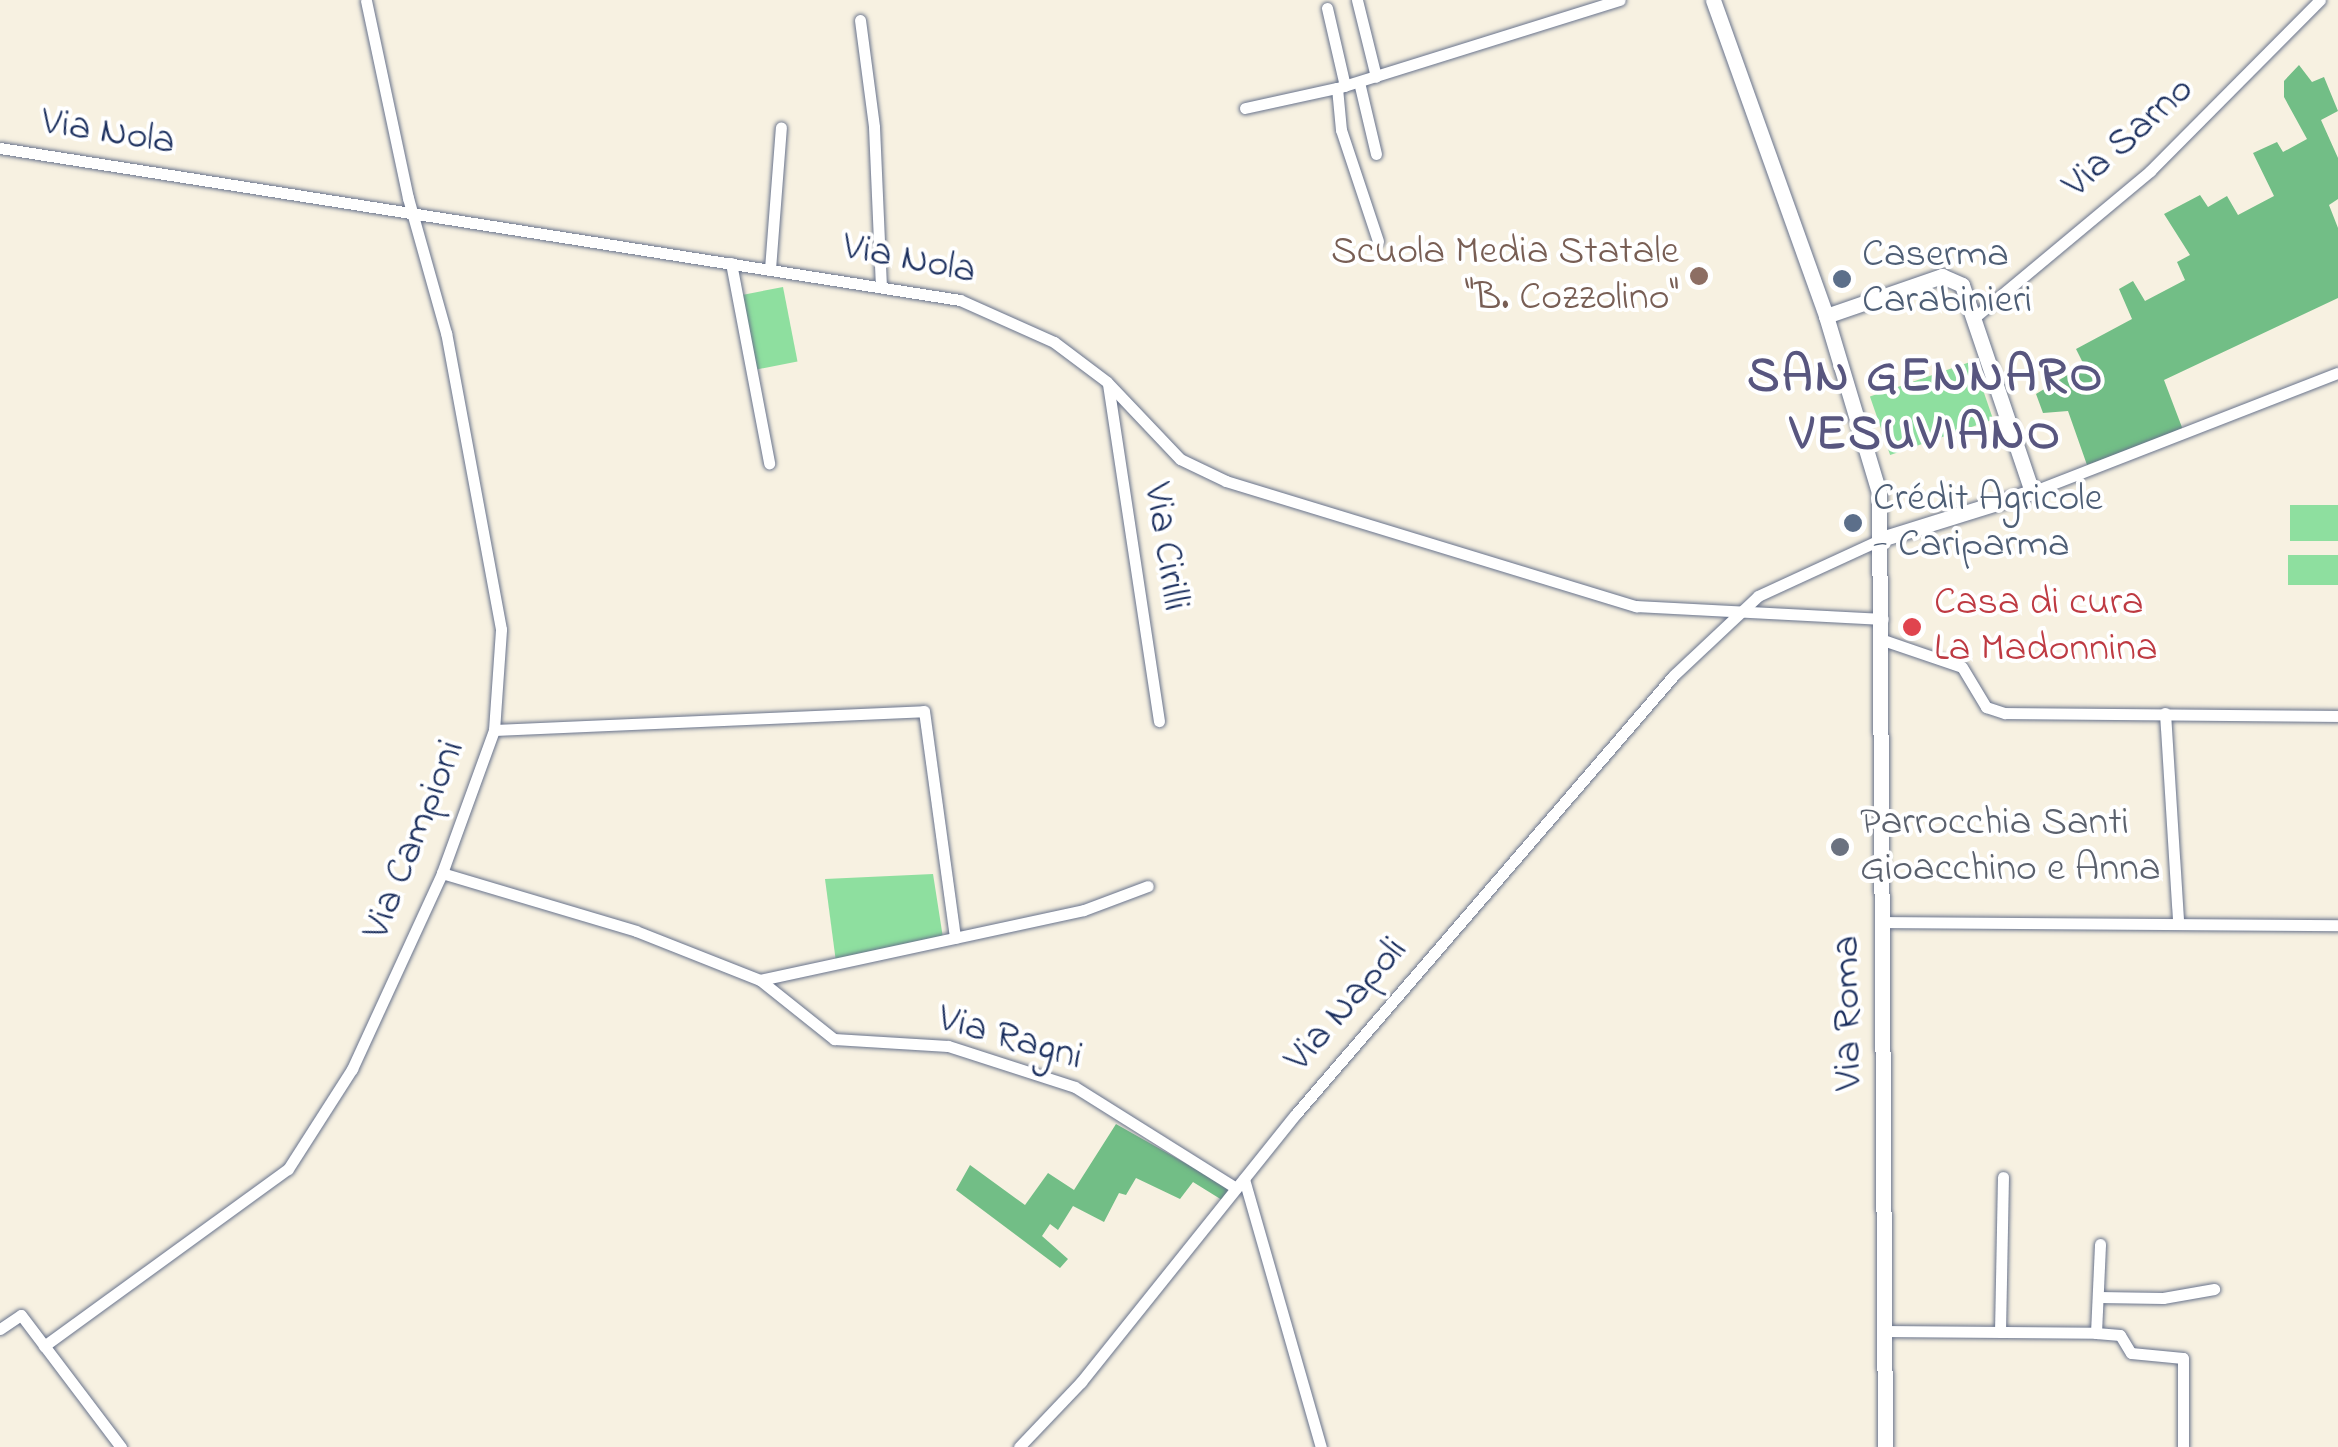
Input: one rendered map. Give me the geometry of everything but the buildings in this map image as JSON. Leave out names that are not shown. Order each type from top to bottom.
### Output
[{"type":"main road","name":"Via Roma","points":[[1714,0],[1826,316],[1874,465],[1884,538],[1880,922],[1885,1447]]},
{"type":"main road","points":[[1826,316],[1942,276],[1962,284],[2032,492],[1884,538]]},
{"type":"street","name":"Via Campioni","points":[[44,1346],[288,1169],[352,1069],[442,873],[494,730],[502,629],[418,214],[408,198],[366,0]]},
{"type":"street","points":[[1357,0],[1376,76]]},
{"type":"street","points":[[1245,108],[1341,87],[1620,0]]},
{"type":"street","name":"Via Sarno","points":[[1974,317],[2150,171],[2304,5],[2320,0]]},
{"type":"street","points":[[1327,8],[1341,87],[1341,130],[1378,241]]},
{"type":"street","points":[[860,20],[874,127],[882,286]]},
{"type":"street","points":[[1358,82],[1376,154]]},
{"type":"street","points":[[770,269],[782,127]]},
{"type":"street","name":"Via Nola","points":[[0,148],[960,300],[1013,319],[1107,382],[1170,450],[1208,474],[1636,606],[1736,615],[1882,620]]},
{"type":"street","points":[[731,263],[768,463]]},
{"type":"street","points":[[2032,492],[2338,373]]},
{"type":"street","name":"Via Cirilli","points":[[1107,382],[1159,721]]},
{"type":"street","name":"Via Napoli","points":[[1019,1447],[1082,1382],[1240,1184],[1662,690],[1758,596],[1884,538]]},
{"type":"street","points":[[1882,640],[1962,667],[1990,711],[2338,716]]},
{"type":"street","points":[[494,730],[924,711],[955,938]]},
{"type":"street","points":[[2164,714],[2178,922]]},
{"type":"street","name":"Via Ragni","points":[[442,873],[636,931],[760,980],[834,1039],[948,1046],[1075,1087],[1240,1184]]},
{"type":"street","name":"Via Ragni","points":[[760,980],[1084,910],[1148,886]]},
{"type":"street","points":[[1880,922],[2338,925]]},
{"type":"street","points":[[2000,1332],[2003,1177]]},
{"type":"street","points":[[1240,1184],[1321,1447]]},
{"type":"street","points":[[2096,1332],[2100,1244]]},
{"type":"street","points":[[2098,1297],[2164,1298],[2214,1289]]},
{"type":"street","points":[[0,1329],[21,1315],[121,1447]]},
{"type":"street","points":[[1882,1331],[2096,1332],[2120,1335],[2131,1353],[2183,1358],[2183,1447]]},
{"type":"green space","points":[[2299,65],[2312,82],[2324,77],[2338,111],[2321,120],[2338,158],[2338,199],[2329,205],[2338,228],[2338,298],[2164,380],[2183,430],[2087,465],[2068,411],[2043,413],[2036,394],[2084,365],[2076,349],[2132,319],[2119,289],[2133,281],[2145,301],[2185,280],[2177,262],[2190,255],[2164,214],[2200,195],[2208,207],[2227,196],[2238,215],[2274,196],[2253,153],[2277,142],[2283,152],[2307,139],[2284,97],[2284,81]]},
{"type":"green space","points":[[783,287],[798,362],[755,370],[741,295]]},
{"type":"green space","points":[[1973,361],[1993,420],[1890,455],[1870,396]]},
{"type":"green space","points":[[2290,505],[2338,505],[2338,541],[2290,541]]},
{"type":"green space","points":[[2288,555],[2338,555],[2338,585],[2288,585]]},
{"type":"green space","points":[[933,874],[943,938],[836,962],[825,879]]},
{"type":"green space","points":[[1116,1124],[1231,1189],[1222,1200],[1193,1182],[1180,1199],[1136,1178],[1126,1195],[1119,1193],[1104,1222],[1073,1206],[1058,1230],[1050,1224],[1042,1236],[1068,1259],[1060,1268],[956,1190],[970,1165],[1025,1205],[1048,1173],[1074,1190]]},
{"type":"place","name":"Scuola Media Statale \"B. Cozzolino\"","points":[[1699,276]]},
{"type":"place","name":"Caserma Carabinieri","points":[[1842,279]]},
{"type":"place","name":"Crédit Agricole - Cariparma","points":[[1853,523]]},
{"type":"place","name":"Casa di cura La Madonnina","points":[[1912,627]]},
{"type":"place","name":"Parrocchia Santi Gioacchino e Anna","points":[[1840,847]]},
{"type":"district","name":"SAN GENNARO VESUVIANO","points":[[1926,406]]}]
